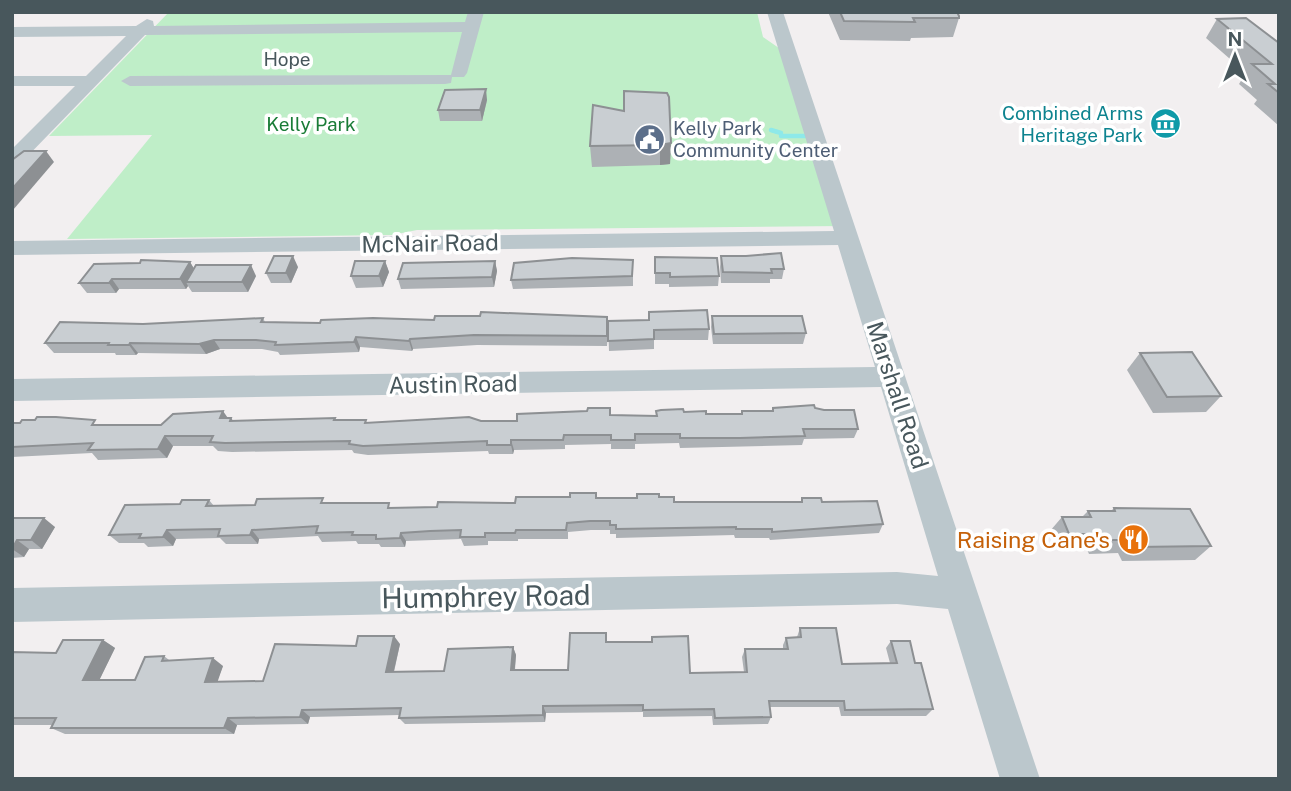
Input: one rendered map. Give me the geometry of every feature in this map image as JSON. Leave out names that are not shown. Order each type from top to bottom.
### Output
[{"type":"street","points":[[12,161],[21,143],[92,81],[159,12]]},
{"type":"street","name":"Marshall Road","points":[[775,12],[1020,779]]},
{"type":"street","points":[[12,32],[140,31],[474,20]]},
{"type":"street","name":"Hope","points":[[130,81],[451,76],[474,20]]},
{"type":"street","points":[[12,81],[92,81]]},
{"type":"street","name":"McNair Road","points":[[12,247],[847,238]]},
{"type":"street","name":"Austin Road","points":[[12,390],[893,377]]},
{"type":"street","name":"Humphrey Road","points":[[12,605],[897,588],[960,594]]},
{"type":"green space","name":"Kelly Park","points":[[169,12],[757,12],[763,37],[789,55],[843,226],[417,230],[392,235],[67,239],[152,135],[49,136]]},
{"type":"building","points":[[840,12],[957,12],[959,18],[913,18],[915,22],[844,21]]},
{"type":"building","points":[[1246,18],[1279,43],[1279,93],[1268,84],[1275,84],[1252,64],[1272,64],[1217,19]]},
{"type":"building","points":[[486,89],[480,110],[438,110],[445,90]]},
{"type":"building","points":[[624,91],[667,93],[671,143],[590,146],[593,105],[624,111]]},
{"type":"building","points":[[24,151],[46,151],[12,189],[12,160]]},
{"type":"building","points":[[781,253],[784,269],[771,269],[772,273],[723,272],[721,256]]},
{"type":"building","points":[[274,256],[293,256],[286,273],[266,273]]},
{"type":"building","points":[[655,257],[717,258],[719,276],[670,277],[670,273],[655,273]]},
{"type":"building","points":[[572,258],[633,260],[632,276],[511,280],[514,263]]},
{"type":"building","points":[[141,260],[190,262],[180,279],[112,279],[109,283],[79,283],[94,264],[140,263]]},
{"type":"building","points":[[355,261],[385,261],[379,276],[351,276]]},
{"type":"building","points":[[495,261],[492,277],[398,279],[403,263]]},
{"type":"building","points":[[196,265],[251,265],[242,282],[186,282]]},
{"type":"building","points":[[707,310],[709,329],[654,330],[654,339],[608,341],[608,321],[649,320],[649,312]]},
{"type":"building","points":[[481,312],[607,317],[607,336],[474,335],[409,341],[356,337],[354,342],[275,345],[276,342],[256,340],[129,345],[45,343],[60,322],[143,324],[263,318],[261,322],[320,323],[321,320],[373,318],[434,320],[435,316],[480,316]]},
{"type":"building","points":[[712,316],[802,316],[806,333],[714,334]]},
{"type":"building","points":[[1192,352],[1221,396],[1167,397],[1140,353]]},
{"type":"building","points":[[814,405],[815,408],[824,410],[854,410],[858,429],[803,429],[805,436],[740,438],[680,438],[680,434],[635,434],[635,440],[611,440],[611,435],[564,435],[563,440],[511,440],[511,445],[487,445],[487,441],[363,446],[349,444],[350,441],[225,443],[210,442],[213,436],[165,436],[158,449],[88,450],[93,443],[12,447],[12,423],[35,420],[37,417],[95,420],[92,425],[161,425],[173,414],[223,411],[220,418],[231,418],[230,421],[335,418],[334,420],[366,420],[365,423],[469,417],[481,421],[517,421],[517,414],[587,411],[588,408],[610,408],[610,415],[657,416],[656,411],[661,410],[742,414],[742,411],[773,411],[773,408]]},
{"type":"building","points":[[570,493],[596,493],[596,498],[637,498],[637,494],[659,494],[659,497],[674,497],[674,502],[802,502],[802,498],[821,498],[822,502],[877,501],[883,524],[772,532],[772,529],[736,527],[616,529],[616,525],[610,525],[610,521],[590,521],[567,523],[566,530],[516,530],[515,533],[485,533],[485,537],[460,537],[461,530],[401,533],[400,538],[376,539],[376,535],[352,535],[353,532],[316,533],[318,526],[252,530],[250,535],[218,536],[220,529],[167,530],[163,537],[139,538],[141,534],[109,535],[125,505],[180,504],[182,500],[209,500],[206,506],[255,505],[257,499],[323,498],[321,503],[389,503],[388,508],[437,507],[438,502],[515,503],[516,497],[570,497]]},
{"type":"building","points":[[1114,508],[1190,509],[1211,546],[1136,547],[1132,540],[1102,540],[1099,534],[1069,534],[1062,517],[1091,517],[1088,511],[1115,511]]},
{"type":"building","points":[[12,518],[44,518],[31,540],[17,540],[12,549]]},
{"type":"building","points":[[800,628],[836,628],[842,664],[897,663],[891,641],[910,641],[915,663],[921,663],[933,709],[845,710],[844,701],[769,701],[771,717],[715,718],[714,709],[643,710],[643,705],[543,706],[543,715],[399,718],[401,708],[302,710],[300,717],[228,718],[224,728],[51,728],[56,718],[12,718],[12,652],[56,653],[63,640],[103,640],[83,680],[135,680],[145,657],[164,656],[162,661],[213,658],[205,682],[263,681],[275,644],[356,646],[358,636],[394,636],[386,672],[444,671],[448,649],[513,647],[511,670],[568,670],[570,633],[606,633],[606,642],[652,642],[652,637],[688,636],[690,673],[747,672],[745,649],[788,649],[786,638],[801,637]]},
{"type":"waterway","points":[[777,132],[771,130],[781,133]]},
{"type":"waterway","points":[[781,136],[812,136]]},
{"type":"place","name":"Combined Arms Heritage Park","points":[[1166,124]]},
{"type":"place","name":"Kelly Park Community Center","points":[[650,139]]},
{"type":"place","name":"Raising Cane's","points":[[1133,539]]}]
